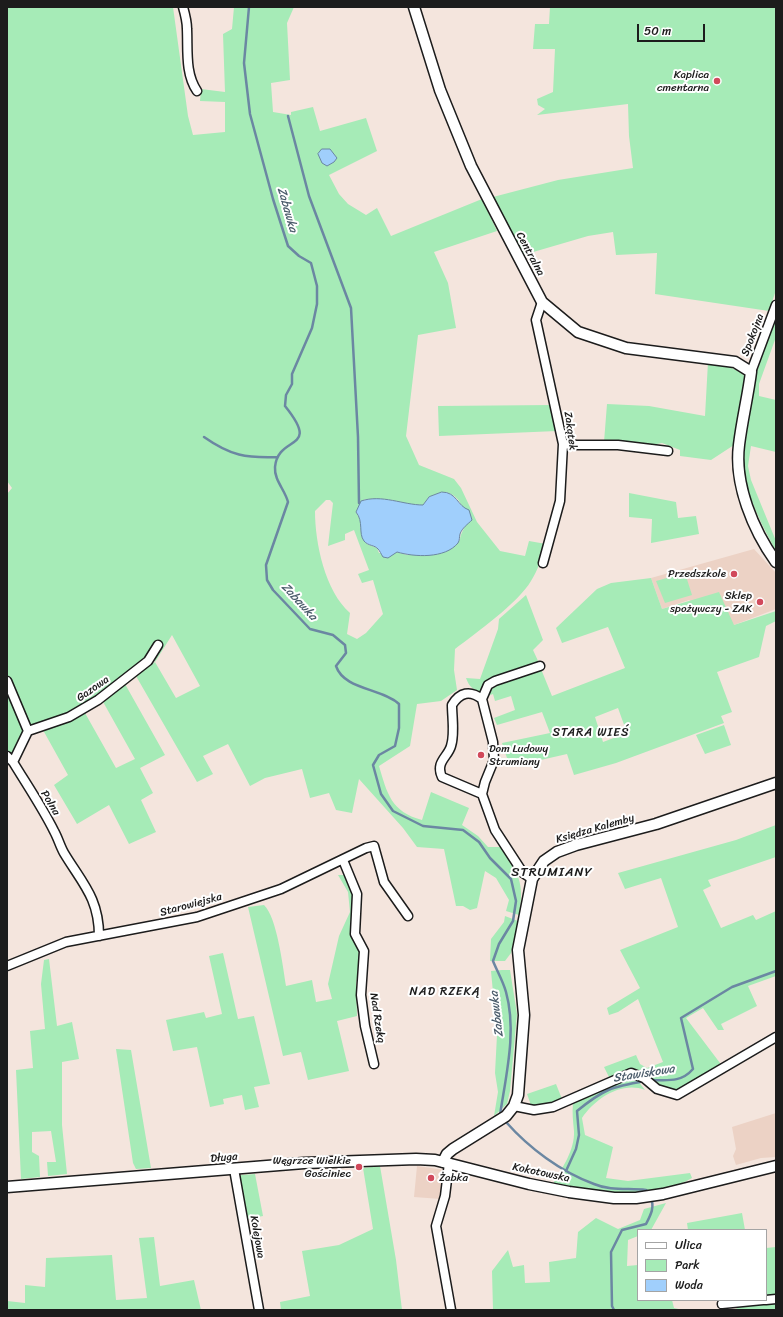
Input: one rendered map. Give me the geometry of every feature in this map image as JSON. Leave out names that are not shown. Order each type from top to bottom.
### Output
[{"type":"street","points":[[183,7],[187,27],[188,71],[191,82],[197,91]]},
{"type":"street","name":"Centralna","points":[[414,7],[440,90],[471,166],[542,302],[578,332],[626,348],[735,362],[751,372]]},
{"type":"street","name":"Zakątek","points":[[542,302],[536,320],[562,444],[560,501],[543,562]]},
{"type":"street","name":"Spokojna","points":[[751,372],[776,305]]},
{"type":"street","points":[[751,372],[739,446],[739,471],[743,492],[757,528],[776,562]]},
{"type":"street","points":[[562,444],[577,446],[618,446],[668,451]]},
{"type":"street","name":"Gazowa","points":[[28,731],[69,718],[98,700],[148,661],[158,645]]},
{"type":"street","points":[[482,699],[488,685],[495,681],[540,666]]},
{"type":"street","points":[[7,681],[28,731],[14,762]]},
{"type":"street","points":[[482,794],[442,777],[440,768],[445,755],[451,746],[452,705],[459,696],[468,692],[476,694],[482,699],[493,742],[494,760],[482,794],[495,830],[523,873],[532,879]]},
{"type":"street","name":"Polna","points":[[7,756],[14,762],[54,830],[64,853],[81,877],[94,902],[99,918],[98,936]]},
{"type":"street","name":"Księdza Kalemby","points":[[446,1162],[449,1152],[498,1122],[506,1116],[514,1106],[519,1087],[524,1015],[518,950],[532,879],[544,862],[564,849],[663,822],[776,783]]},
{"type":"street","name":"Starowiejska","points":[[7,966],[66,942],[197,917],[281,889],[366,848],[374,846],[384,882],[408,916]]},
{"type":"street","name":"Nad Rzeką","points":[[343,860],[357,894],[355,934],[364,952],[361,995],[365,1026],[374,1064]]},
{"type":"street","points":[[514,1106],[534,1110],[553,1107],[631,1073],[644,1078],[657,1089],[677,1095],[776,1038]]},
{"type":"street","name":"Długa","points":[[7,1188],[234,1169],[374,1160],[416,1159],[446,1162]]},
{"type":"street","points":[[446,1162],[445,1196],[436,1226],[450,1310]]},
{"type":"street","name":"Kokotowska","points":[[446,1162],[529,1184],[595,1195],[641,1198],[776,1166]]},
{"type":"street","name":"Kolejowa","points":[[234,1169],[259,1310]]},
{"type":"street","points":[[722,1304],[753,1301]]},
{"type":"shaded area","points":[[754,549],[776,573],[776,609],[734,625],[689,600],[662,609],[651,578]]},
{"type":"shaded area","points":[[776,1113],[776,1157],[761,1158],[736,1165],[733,1156],[736,1149],[732,1127]]},
{"type":"shaded area","points":[[417,1166],[445,1170],[441,1199],[414,1197]]},
{"type":"green space","points":[[7,7],[173,7],[188,116],[193,135],[225,132],[225,102],[200,101],[201,89],[225,92],[223,34],[232,29],[234,7],[294,7],[287,23],[290,80],[271,83],[273,112],[291,115],[291,112],[313,107],[320,131],[366,118],[377,151],[329,175],[339,194],[348,204],[366,215],[377,208],[391,236],[482,199],[497,231],[434,252],[448,283],[456,328],[418,335],[406,436],[419,465],[454,479],[461,488],[477,522],[500,551],[525,556],[529,541],[546,544],[536,572],[525,590],[507,608],[455,649],[454,670],[457,690],[441,701],[417,704],[410,746],[379,766],[388,793],[397,807],[403,812],[422,820],[431,792],[469,808],[462,825],[478,836],[488,847],[501,847],[516,871],[519,878],[521,894],[519,915],[506,911],[509,900],[496,878],[485,871],[477,908],[470,910],[463,906],[456,906],[444,849],[417,847],[403,828],[359,779],[352,813],[336,810],[329,793],[310,798],[302,769],[265,778],[250,786],[228,744],[203,756],[213,774],[197,782],[136,676],[155,662],[152,651],[106,690],[80,708],[54,721],[27,728],[16,753],[11,755],[7,752],[7,494],[12,488],[7,481]],"holes":[[[442,492],[448,493],[457,498],[463,508],[465,525],[460,540],[407,555],[397,552],[392,554],[379,553],[377,548],[367,544],[361,531],[361,521],[356,512],[365,499],[390,500],[414,505],[423,505],[429,497]],[[326,500],[330,500],[333,503],[328,546],[345,540],[345,534],[354,530],[369,570],[358,574],[362,583],[373,580],[383,614],[366,633],[357,639],[347,634],[350,613],[341,604],[334,592],[323,566],[319,552],[315,524],[315,511]],[[172,635],[200,686],[176,698],[155,662]]]},
{"type":"green space","points":[[550,7],[776,7],[776,290],[769,311],[655,294],[657,253],[616,255],[613,232],[588,236],[523,255],[493,197],[558,180],[633,168],[629,136],[628,104],[537,115],[545,109],[538,105],[537,99],[553,92],[555,49],[533,49],[535,24],[549,24]]},
{"type":"green space","points":[[776,317],[776,337],[759,384],[759,396],[776,400],[776,452],[751,446],[748,466],[751,480],[776,541],[776,551],[754,507],[746,484],[743,460],[755,377]]},
{"type":"green space","points":[[708,362],[728,366],[746,377],[734,445],[711,460],[680,456],[680,450],[662,443],[652,445],[604,442],[607,404],[649,406],[705,416]]},
{"type":"green space","points":[[552,405],[557,431],[439,436],[438,406]]},
{"type":"green space","points":[[629,493],[676,502],[678,518],[696,516],[699,534],[651,543],[652,519],[629,517]]},
{"type":"green space","points":[[685,573],[692,595],[665,603],[656,581]]},
{"type":"green space","points":[[651,578],[662,609],[719,592],[734,625],[776,611],[776,621],[766,626],[759,657],[717,672],[732,712],[721,716],[724,723],[616,763],[574,775],[567,754],[510,767],[502,743],[550,733],[542,712],[497,725],[494,718],[515,710],[511,696],[495,701],[493,694],[485,697],[492,685],[541,669],[552,696],[625,668],[608,627],[562,643],[556,628],[597,589],[611,583]],"holes":[[[618,708],[627,733],[603,742],[595,717]]]},
{"type":"green space","points":[[526,595],[543,640],[533,650],[539,663],[497,676],[484,686],[480,692],[475,690],[471,687],[466,678],[480,679],[498,629],[499,619]]},
{"type":"green space","points":[[125,684],[165,755],[140,768],[153,793],[141,800],[156,832],[129,844],[109,805],[77,824],[54,785],[68,775],[43,730],[62,724],[85,713],[116,768],[135,759],[102,700]]},
{"type":"green space","points":[[724,725],[731,745],[705,754],[696,735]]},
{"type":"green space","points":[[776,825],[776,857],[708,880],[711,886],[703,890],[721,928],[753,915],[756,920],[776,911],[776,976],[748,986],[757,1006],[721,1024],[724,1030],[718,1030],[703,1008],[686,1018],[723,1067],[677,1092],[655,1085],[648,1075],[636,1069],[609,1077],[604,1067],[636,1055],[640,1064],[647,1068],[663,1062],[638,999],[618,1012],[609,1015],[607,1008],[640,988],[620,950],[678,927],[661,878],[625,889],[618,873],[736,840]]},
{"type":"green space","points":[[338,875],[346,875],[353,890],[354,902],[352,934],[361,954],[356,983],[357,1016],[337,1021],[349,1071],[308,1080],[301,1052],[283,1056],[248,907],[264,905],[269,911],[279,943],[286,986],[312,980],[316,1002],[332,999],[328,984],[339,936],[350,912],[348,892]]},
{"type":"green space","points":[[505,916],[518,921],[511,953],[505,961],[490,961],[491,939],[504,922]]},
{"type":"green space","points":[[223,953],[238,1019],[254,1016],[270,1084],[254,1087],[259,1107],[245,1110],[242,1095],[223,1099],[224,1104],[210,1107],[197,1047],[173,1051],[166,1020],[204,1012],[206,1018],[222,1014],[209,956]]},
{"type":"green space","points":[[49,959],[57,1026],[72,1022],[79,1059],[62,1062],[62,1125],[67,1174],[48,1176],[47,1162],[56,1162],[51,1131],[32,1132],[32,1152],[39,1156],[40,1177],[21,1179],[16,1070],[33,1068],[30,1031],[45,1029],[41,984],[44,960]]},
{"type":"green space","points":[[510,970],[517,1014],[510,1091],[507,1104],[494,1116],[498,1092],[495,1073],[497,1035],[491,971]]},
{"type":"green space","points":[[116,1049],[131,1050],[151,1168],[136,1169],[133,1163]]},
{"type":"green space","points":[[622,1078],[638,1081],[645,1090],[627,1088],[609,1094],[594,1104],[582,1118],[585,1135],[613,1147],[606,1178],[628,1181],[690,1173],[692,1178],[659,1190],[641,1193],[606,1192],[553,1184],[567,1159],[574,1138],[573,1103]]},
{"type":"green space","points":[[556,1084],[562,1099],[548,1106],[532,1108],[527,1094]]},
{"type":"green space","points":[[380,1166],[396,1260],[402,1310],[281,1310],[280,1302],[310,1296],[302,1251],[339,1245],[373,1229],[363,1168]]},
{"type":"green space","points":[[255,1174],[263,1216],[247,1219],[239,1177],[241,1175]]},
{"type":"green space","points":[[666,1203],[652,1229],[637,1229],[637,1236],[628,1240],[627,1266],[637,1265],[637,1301],[672,1301],[674,1308],[683,1310],[493,1310],[492,1271],[508,1250],[513,1267],[524,1265],[525,1283],[550,1282],[549,1262],[576,1258],[578,1232],[596,1218],[618,1229],[640,1220],[644,1209]]},
{"type":"green space","points":[[742,1213],[745,1229],[688,1229],[687,1223]]},
{"type":"green space","points":[[154,1237],[160,1286],[194,1280],[201,1310],[7,1310],[7,1301],[25,1303],[25,1285],[45,1287],[46,1258],[112,1255],[116,1300],[147,1298],[139,1238]]},
{"type":"green space","points":[[776,1247],[776,1295],[767,1296],[767,1248]]},
{"type":"green space","points":[[776,1301],[776,1310],[734,1310],[741,1306]]},
{"type":"water","points":[[322,149],[330,149],[337,158],[334,162],[327,166],[322,163],[318,154]]},
{"type":"water","points":[[442,492],[451,494],[462,506],[469,510],[472,520],[462,530],[459,542],[452,548],[437,554],[420,556],[397,552],[388,558],[383,557],[377,548],[367,544],[362,538],[360,520],[356,512],[361,501],[369,499],[385,499],[415,505],[423,505],[429,497]]},
{"type":"waterway","name":"Zabawka","points":[[249,7],[244,63],[250,114],[273,199],[288,246],[299,256],[311,263],[317,286],[317,304],[312,328],[292,374],[292,384],[286,395],[285,406],[295,420],[299,430],[299,437],[283,450],[278,457],[275,467],[276,476],[288,502],[266,565],[267,580],[273,590],[310,629],[333,635],[345,645],[346,653],[336,666],[340,674],[347,680],[392,699],[399,704],[399,728],[395,746],[379,755],[373,765],[381,794],[393,811],[423,826],[463,830],[479,842],[490,858],[511,879],[516,901],[513,921],[499,944],[493,961],[506,992],[511,1022],[511,1038],[500,1115]]},
{"type":"waterway","points":[[288,116],[309,196],[351,308],[358,437],[359,503]]},
{"type":"waterway","points":[[204,437],[231,452],[256,457],[277,457]]},
{"type":"waterway","name":"Stawiskowa","points":[[650,1080],[679,1079],[684,1077],[693,1069],[681,1018],[732,987],[776,971]]},
{"type":"waterway","name":"Stawiskowa","points":[[566,1171],[576,1149],[579,1135],[577,1111],[601,1093],[616,1087],[645,1081]]},
{"type":"waterway","name":"Zabawka","points":[[506,1122],[535,1150],[570,1173],[606,1188],[646,1190],[650,1194]]},
{"type":"waterway","name":"Zabawka","points":[[614,1310],[612,1306],[611,1252],[622,1230],[646,1224],[652,1209],[651,1198]]},
{"type":"place","name":"Kaplica cmentarna","points":[[717,81]]},
{"type":"place","name":"Przedszkole","points":[[734,574]]},
{"type":"place","name":"Sklep spożywczy - ZAK","points":[[760,602]]},
{"type":"place","name":"Dom Ludowy Strumiany","points":[[481,755]]},
{"type":"place","name":"Węgrzce Wielkie Gościniec","points":[[359,1167]]},
{"type":"place","name":"Żabka","points":[[431,1178]]},
{"type":"district","name":"STARA WIEŚ","points":[[591,733]]},
{"type":"district","name":"STRUMIANY","points":[[552,873]]},
{"type":"district","name":"NAD RZEKĄ","points":[[445,992]]}]
